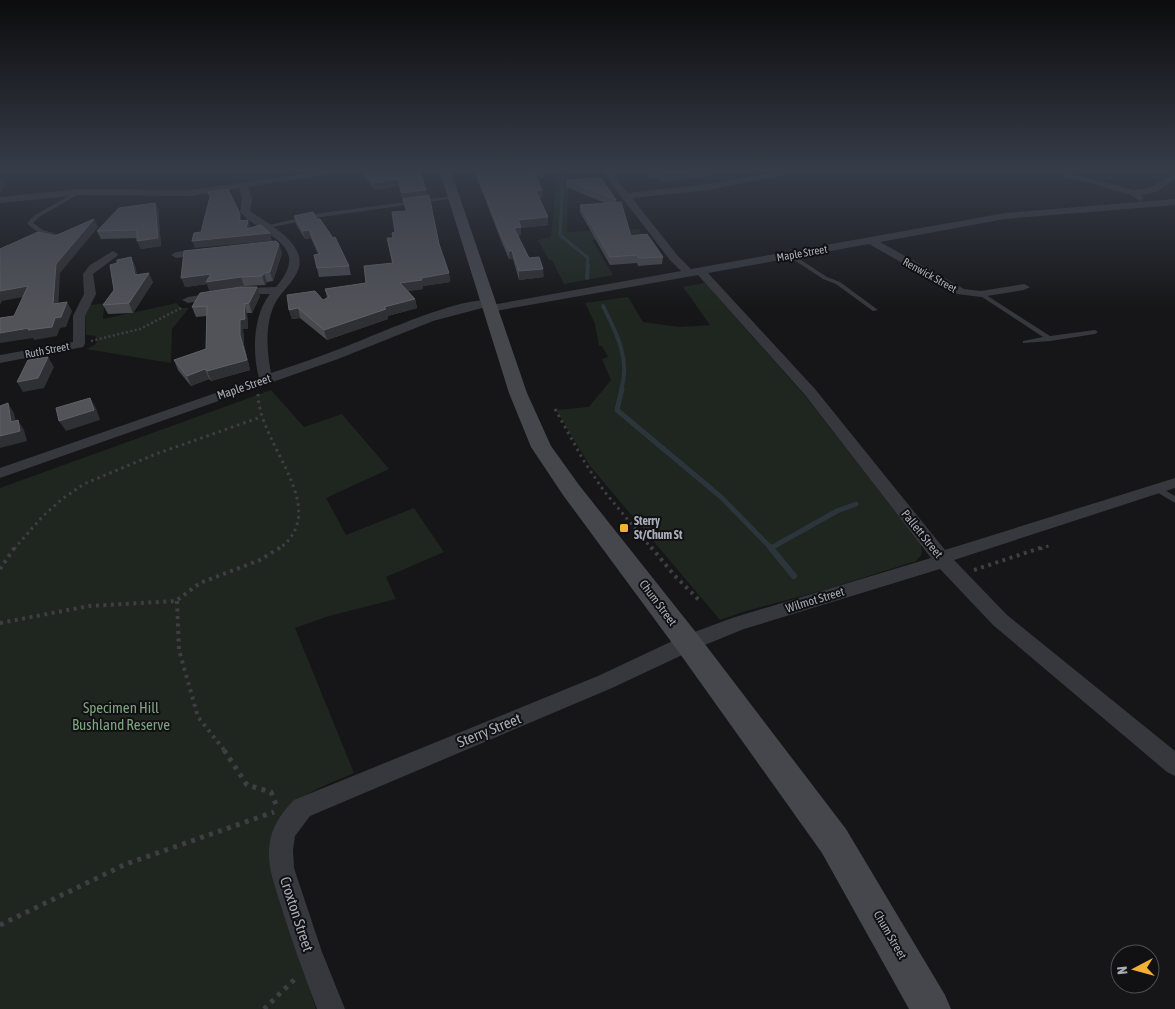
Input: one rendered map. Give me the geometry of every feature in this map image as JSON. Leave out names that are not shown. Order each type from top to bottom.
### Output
[{"type":"street","points":[[252,216],[268,226],[280,244],[294,255],[295,265],[266,311],[261,361],[264,380]]},
{"type":"street","name":"Chum Street","points":[[459,216],[524,410],[541,446],[571,490],[834,841],[931,1009]]},
{"type":"street","name":"Pallett Street","points":[[642,216],[674,258],[695,272],[810,392],[942,560],[1000,620],[1175,765]]},
{"type":"street","name":"Maple Street","points":[[0,473],[464,307],[489,306],[695,272],[1005,216]]},
{"type":"street","name":"Renwick Street","points":[[870,240],[961,292],[981,294],[1024,287]]},
{"type":"street","points":[[174,256],[216,250]]},
{"type":"street","points":[[108,254],[126,256]]},
{"type":"street","name":"Ruth Street","points":[[0,359],[46,352],[78,344],[79,316],[90,294],[88,274],[108,254]]},
{"type":"street","points":[[186,300],[244,291],[278,290]]},
{"type":"street","name":"Wilmot Street","points":[[688,644],[739,623],[942,560],[1175,483]]},
{"type":"street","name":"Sterry Street","points":[[292,818],[302,808],[315,801],[605,682],[688,644]]},
{"type":"street","name":"Croxton Street","points":[[292,818],[285,828],[280,842],[282,868],[313,962],[331,1009]]},
{"type":"lane","points":[[38,216],[30,223],[33,228],[65,238]]},
{"type":"lane","points":[[268,226],[314,216]]},
{"type":"lane","points":[[790,255],[825,278],[838,283],[876,310]]},
{"type":"lane","points":[[981,294],[1050,339]]},
{"type":"lane","points":[[1025,342],[1095,332]]},
{"type":"lane","points":[[1158,489],[1175,500]]},
{"type":"path","points":[[78,344],[140,329],[186,300]]},
{"type":"path","points":[[0,623],[29,615],[83,606],[122,602],[177,601],[198,584],[280,550],[291,541],[297,531],[300,507],[281,458],[260,417],[257,398],[264,380]]},
{"type":"path","points":[[555,409],[581,456],[604,491],[675,576],[700,600]]},
{"type":"path","points":[[0,568],[28,529],[74,490],[174,447],[260,417]]},
{"type":"path","points":[[965,574],[1051,545]]},
{"type":"path","points":[[0,925],[126,864],[278,810],[271,792],[247,785],[222,747],[198,717],[179,650],[177,601]]},
{"type":"path","points":[[264,1009],[313,962]]},
{"type":"green space","points":[[553,216],[567,216],[567,232],[639,229],[643,235],[592,240],[613,275],[564,284],[552,260],[549,260],[538,240],[551,237]]},
{"type":"green space","points":[[705,283],[806,397],[921,545],[922,554],[916,561],[720,620],[590,466],[556,410],[589,407],[611,380],[602,359],[608,357],[602,346],[599,346],[595,324],[585,303],[628,297],[643,322],[679,327],[710,325],[683,287]]},
{"type":"green space","points":[[107,303],[104,307],[103,319],[177,303],[180,308],[189,308],[172,329],[171,363],[86,349],[95,345],[98,340],[95,336],[86,335],[85,315],[90,305]]},
{"type":"green space","name":"Specimen Hill Bushland Reserve","points":[[271,390],[304,427],[342,414],[389,469],[326,498],[346,535],[414,508],[444,552],[386,577],[396,599],[329,616],[295,628],[354,773],[308,794],[295,803],[277,825],[271,841],[269,860],[316,1009],[0,1009],[0,488]]},
{"type":"building","points":[[111,216],[156,216],[158,238],[137,241],[137,230],[97,231]]},
{"type":"building","points":[[205,216],[240,216],[239,221],[248,220],[246,229],[261,225],[270,233],[192,241],[194,233],[201,232]]},
{"type":"building","points":[[294,216],[315,216],[317,219],[320,219],[333,238],[335,237],[349,266],[317,268],[314,255],[320,254],[309,230],[303,231]]},
{"type":"building","points":[[393,216],[433,216],[439,244],[449,273],[400,283],[415,299],[384,307],[386,309],[324,330],[298,308],[289,310],[287,295],[315,291],[323,300],[329,297],[325,289],[366,283],[364,266],[393,263],[387,238],[393,238],[392,233],[395,232]]},
{"type":"building","points":[[494,216],[548,216],[518,220],[521,227],[514,228],[529,258],[539,257],[543,269],[519,271],[512,251],[509,251]]},
{"type":"building","points":[[586,216],[625,216],[631,236],[647,234],[663,257],[639,258],[637,255],[610,257]]},
{"type":"building","points":[[94,219],[56,264],[53,304],[67,302],[61,317],[55,318],[52,327],[28,330],[29,328],[0,333],[0,318],[14,316],[28,286],[0,291],[0,249],[38,232],[55,236]]},
{"type":"building","points":[[276,241],[279,244],[270,272],[264,273],[262,276],[206,282],[211,274],[181,278],[184,251]]},
{"type":"building","points":[[131,257],[135,275],[149,273],[129,303],[103,305],[114,290],[110,265],[117,263],[117,260]]},
{"type":"building","points":[[241,287],[257,287],[249,303],[244,304],[245,319],[240,320],[240,335],[247,360],[207,371],[205,369],[187,376],[174,360],[206,349],[207,306],[192,307],[200,293]]},
{"type":"building","points":[[48,357],[38,378],[17,382],[28,360]]},
{"type":"building","points":[[90,398],[94,410],[59,421],[56,408]]},
{"type":"building","points":[[8,403],[11,422],[18,420],[20,431],[0,436],[0,406]]},
{"type":"waterway","points":[[561,216],[560,235],[588,258],[587,266]]},
{"type":"waterway","points":[[587,278],[588,265]]},
{"type":"waterway","points":[[603,306],[621,347],[624,368],[621,390]]},
{"type":"waterway","points":[[622,389],[617,410],[721,497],[771,548]]},
{"type":"waterway","points":[[771,548],[837,511],[856,504]]},
{"type":"waterway","points":[[770,547],[794,576]]},
{"type":"place","name":"Sterry St/Chum St","points":[[624,528]]}]
